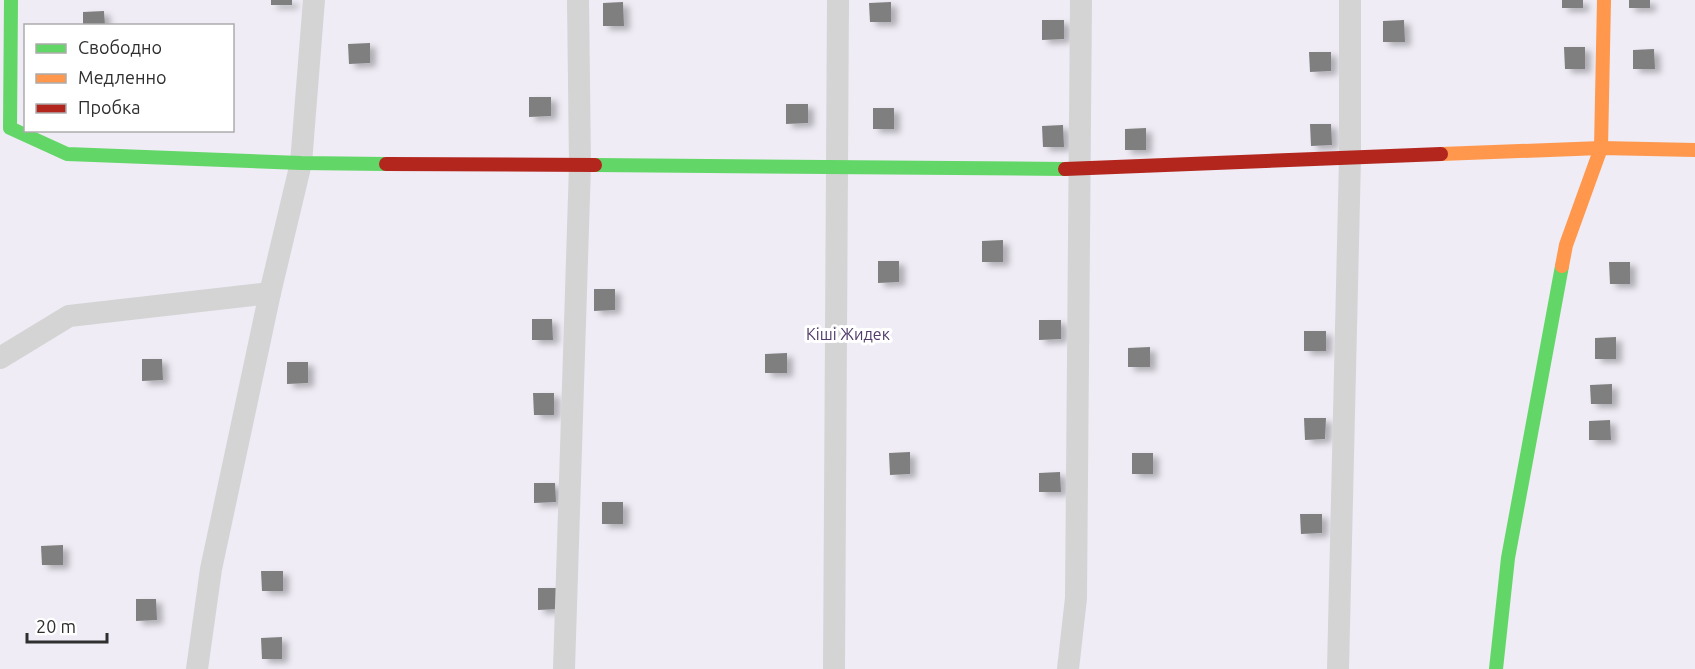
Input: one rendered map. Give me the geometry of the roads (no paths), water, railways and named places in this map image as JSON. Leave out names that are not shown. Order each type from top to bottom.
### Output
[{"type":"street","points":[[10,0],[10,128],[67,154],[301,163],[1079,169],[1601,148],[1695,150]]},
{"type":"street","points":[[197,669],[211,569],[270,293],[301,163],[314,0]]},
{"type":"street","points":[[564,669],[580,165],[578,0]]},
{"type":"street","points":[[834,669],[838,0]]},
{"type":"street","points":[[1068,669],[1076,598],[1081,0]]},
{"type":"street","points":[[1338,669],[1350,158],[1350,0]]},
{"type":"street","points":[[1496,669],[1508,558],[1566,245],[1601,148],[1604,0]]},
{"type":"street","points":[[0,358],[69,316],[270,293]]},
{"type":"park label","name":"Кіші Жидек","points":[[848,334]]}]
